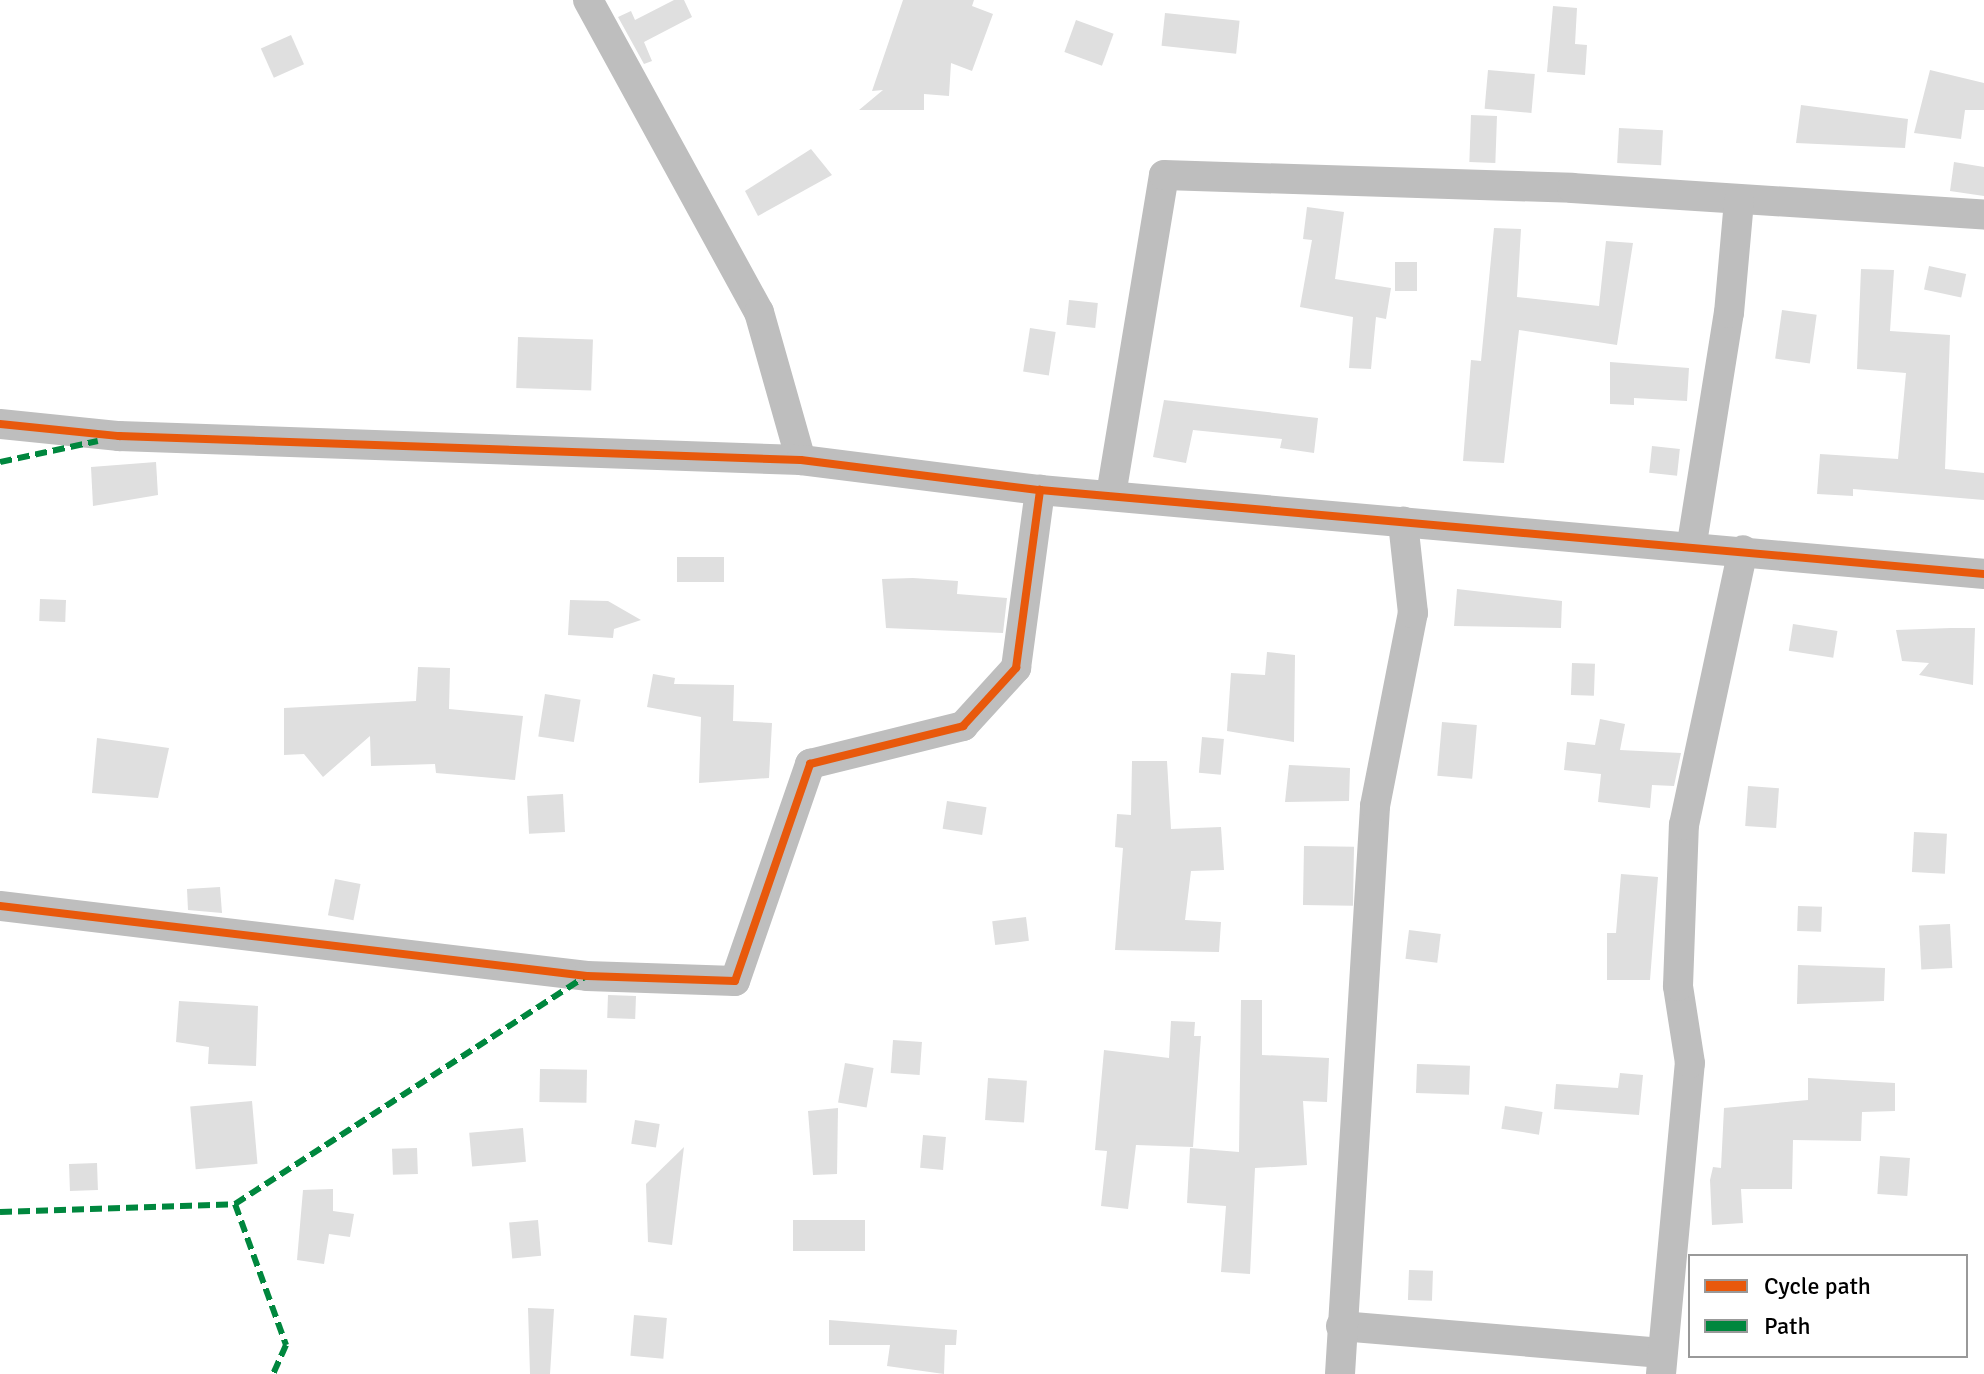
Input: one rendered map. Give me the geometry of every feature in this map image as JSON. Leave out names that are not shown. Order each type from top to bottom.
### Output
[{"type":"street","points":[[588,0],[754,299],[801,460]]},
{"type":"street","points":[[1111,495],[1164,175],[1984,215]]},
{"type":"street","points":[[1692,543],[1729,313],[1739,201]]},
{"type":"street","points":[[0,424],[119,436],[801,460],[1040,490],[1403,522],[1692,543],[1984,574]]},
{"type":"street","points":[[0,906],[587,976],[735,981],[810,764],[963,726],[1016,668],[1040,490]]},
{"type":"street","points":[[1340,1374],[1375,806],[1413,613],[1403,522]]},
{"type":"street","points":[[1341,1326],[1662,1363],[1690,1063],[1678,986],[1684,825],[1743,550]]},
{"type":"building","points":[[674,0],[684,0],[692,17],[644,42],[652,61],[644,64],[618,17],[631,11],[635,20]]},
{"type":"building","points":[[903,0],[974,0],[972,6],[993,14],[972,71],[951,63],[949,96],[924,94],[924,110],[859,110],[883,90],[872,91]]},
{"type":"building","points":[[1553,6],[1577,8],[1575,44],[1587,45],[1585,75],[1547,72]]},
{"type":"building","points":[[1165,13],[1240,21],[1236,54],[1162,46]]},
{"type":"building","points":[[1076,20],[1114,34],[1102,66],[1064,52]]},
{"type":"building","points":[[291,35],[304,64],[274,78],[261,48]]},
{"type":"building","points":[[1488,70],[1535,74],[1531,113],[1485,109]]},
{"type":"building","points":[[1930,70],[1984,83],[1984,110],[1965,110],[1961,139],[1914,133]]},
{"type":"building","points":[[1801,105],[1908,119],[1905,148],[1796,143]]},
{"type":"building","points":[[1471,115],[1497,116],[1495,163],[1469,162]]},
{"type":"building","points":[[1619,128],[1663,130],[1661,165],[1617,163]]},
{"type":"building","points":[[811,149],[832,175],[758,216],[745,191]]},
{"type":"building","points":[[1954,162],[1984,167],[1984,196],[1950,191]]},
{"type":"building","points":[[1307,207],[1344,212],[1335,279],[1391,288],[1386,319],[1376,317],[1371,369],[1349,368],[1353,317],[1300,307],[1312,240],[1303,239]]},
{"type":"building","points":[[1494,228],[1521,229],[1517,297],[1599,306],[1606,241],[1633,243],[1617,345],[1519,330],[1504,463],[1463,461],[1471,360],[1481,361]]},
{"type":"building","points":[[1395,262],[1417,262],[1417,291],[1395,291]]},
{"type":"building","points":[[1929,266],[1966,274],[1961,297],[1924,289]]},
{"type":"building","points":[[1861,269],[1894,270],[1890,331],[1950,335],[1945,469],[1984,473],[1984,500],[1853,489],[1853,496],[1817,494],[1820,454],[1898,459],[1906,373],[1857,369]]},
{"type":"building","points":[[1069,300],[1098,303],[1095,328],[1066,325]]},
{"type":"building","points":[[1782,310],[1817,315],[1810,363],[1775,359]]},
{"type":"building","points":[[1030,328],[1056,332],[1049,376],[1023,371]]},
{"type":"building","points":[[518,337],[593,340],[591,391],[516,388]]},
{"type":"building","points":[[1610,362],[1689,368],[1687,401],[1634,398],[1634,405],[1610,404]]},
{"type":"building","points":[[1164,400],[1318,418],[1314,453],[1280,448],[1282,439],[1193,430],[1186,463],[1153,457]]},
{"type":"building","points":[[1652,446],[1680,449],[1677,476],[1649,473]]},
{"type":"building","points":[[156,462],[158,495],[93,506],[91,467]]},
{"type":"building","points":[[677,557],[724,557],[724,582],[677,582]]},
{"type":"building","points":[[882,579],[958,581],[957,594],[1007,598],[1003,633],[886,628]]},
{"type":"building","points":[[1457,589],[1562,601],[1561,628],[1454,626]]},
{"type":"building","points":[[40,599],[66,600],[65,622],[39,621]]},
{"type":"building","points":[[570,600],[608,601],[641,620],[614,629],[613,638],[568,635]]},
{"type":"building","points":[[1793,624],[1837,631],[1833,658],[1789,651]]},
{"type":"building","points":[[1975,628],[1973,685],[1919,675],[1929,663],[1902,661],[1896,630]]},
{"type":"building","points":[[1267,652],[1295,655],[1294,742],[1227,731],[1231,673],[1265,675]]},
{"type":"building","points":[[1572,663],[1595,664],[1594,696],[1571,695]]},
{"type":"building","points":[[418,667],[450,668],[449,709],[523,716],[515,780],[436,773],[435,764],[371,766],[370,736],[323,777],[304,754],[284,755],[284,708],[416,701]]},
{"type":"building","points":[[653,674],[675,678],[674,684],[734,685],[733,721],[772,723],[769,778],[699,783],[701,717],[647,707]]},
{"type":"building","points":[[545,694],[581,700],[574,742],[538,736]]},
{"type":"building","points":[[1600,719],[1625,724],[1620,750],[1681,753],[1674,786],[1652,785],[1650,808],[1598,802],[1601,774],[1564,770],[1567,742],[1595,745]]},
{"type":"building","points":[[1442,722],[1477,725],[1472,779],[1437,776]]},
{"type":"building","points":[[1202,737],[1224,739],[1221,775],[1199,773]]},
{"type":"building","points":[[97,738],[169,748],[158,798],[92,793]]},
{"type":"building","points":[[1132,761],[1167,761],[1171,829],[1221,827],[1224,870],[1191,871],[1185,920],[1221,922],[1219,952],[1115,950],[1123,848],[1115,847],[1117,814],[1131,815]]},
{"type":"building","points":[[1289,765],[1350,768],[1349,801],[1285,802]]},
{"type":"building","points":[[1748,786],[1779,788],[1776,828],[1745,826]]},
{"type":"building","points":[[563,794],[565,832],[529,834],[527,796]]},
{"type":"building","points":[[947,801],[987,807],[982,835],[943,829]]},
{"type":"building","points":[[1914,832],[1947,834],[1945,874],[1912,872]]},
{"type":"building","points":[[1304,846],[1354,847],[1353,906],[1303,905]]},
{"type":"building","points":[[1621,874],[1658,877],[1650,980],[1607,980],[1607,933],[1616,933]]},
{"type":"building","points":[[335,879],[361,884],[353,920],[328,915]]},
{"type":"building","points":[[220,887],[222,913],[188,910],[187,889]]},
{"type":"building","points":[[1798,906],[1822,907],[1821,932],[1797,931]]},
{"type":"building","points":[[1026,917],[1029,941],[995,945],[992,921]]},
{"type":"building","points":[[1950,924],[1952,968],[1921,970],[1919,926]]},
{"type":"building","points":[[1409,930],[1441,934],[1437,963],[1405,959]]},
{"type":"building","points":[[1798,965],[1885,968],[1884,1001],[1797,1004]]},
{"type":"building","points":[[608,995],[636,996],[635,1019],[607,1018]]},
{"type":"building","points":[[1241,1000],[1262,1000],[1262,1055],[1329,1058],[1327,1102],[1303,1101],[1307,1165],[1255,1168],[1250,1274],[1221,1272],[1226,1206],[1187,1203],[1190,1148],[1239,1152]]},
{"type":"building","points":[[179,1001],[258,1006],[256,1066],[208,1064],[209,1047],[176,1042]]},
{"type":"building","points":[[1171,1021],[1195,1022],[1194,1036],[1201,1036],[1193,1147],[1136,1145],[1128,1209],[1101,1206],[1107,1151],[1095,1150],[1104,1050],[1169,1058]]},
{"type":"building","points":[[893,1040],[922,1042],[920,1075],[891,1073]]},
{"type":"building","points":[[845,1063],[874,1068],[867,1107],[838,1102]]},
{"type":"building","points":[[1417,1064],[1470,1066],[1469,1095],[1416,1093]]},
{"type":"building","points":[[540,1069],[587,1070],[586,1103],[539,1102]]},
{"type":"building","points":[[1620,1073],[1643,1075],[1639,1115],[1554,1109],[1556,1084],[1618,1088]]},
{"type":"building","points":[[988,1078],[1027,1081],[1024,1123],[985,1120]]},
{"type":"building","points":[[1808,1078],[1895,1083],[1895,1111],[1862,1112],[1861,1141],[1793,1140],[1792,1189],[1741,1189],[1743,1223],[1712,1225],[1710,1180],[1713,1167],[1721,1168],[1724,1108],[1808,1100]]},
{"type":"building","points":[[252,1101],[257,1164],[196,1169],[190,1106]]},
{"type":"building","points":[[1505,1106],[1543,1112],[1539,1135],[1501,1129]]},
{"type":"building","points":[[838,1108],[837,1174],[813,1175],[808,1111]]},
{"type":"building","points":[[635,1120],[660,1124],[656,1148],[631,1144]]},
{"type":"building","points":[[523,1128],[526,1162],[472,1167],[469,1133]]},
{"type":"building","points":[[923,1135],[946,1137],[943,1170],[920,1168]]},
{"type":"building","points":[[684,1147],[672,1245],[648,1242],[646,1184]]},
{"type":"building","points":[[417,1148],[418,1174],[393,1175],[392,1149]]},
{"type":"building","points":[[1880,1156],[1910,1158],[1907,1196],[1877,1194]]},
{"type":"building","points":[[97,1163],[98,1190],[70,1191],[69,1164]]},
{"type":"building","points":[[333,1189],[333,1211],[354,1214],[350,1237],[329,1234],[324,1264],[297,1260],[303,1190]]},
{"type":"building","points":[[538,1220],[541,1256],[512,1258],[509,1223]]},
{"type":"building","points":[[793,1220],[865,1220],[865,1251],[793,1251]]},
{"type":"building","points":[[1409,1270],[1433,1271],[1432,1301],[1408,1300]]},
{"type":"building","points":[[528,1308],[554,1309],[550,1374],[530,1374]]},
{"type":"building","points":[[634,1315],[667,1318],[663,1359],[630,1356]]},
{"type":"building","points":[[829,1320],[957,1330],[956,1345],[945,1345],[944,1374],[887,1366],[890,1345],[829,1345]]},
{"type":"marked path","points":[[0,462],[98,441]]},
{"type":"marked path","points":[[0,1212],[235,1204],[585,977]]},
{"type":"marked path","points":[[235,1204],[286,1345],[273,1374]]},
{"type":"cycle path","points":[[0,424],[119,436],[801,460],[1040,490],[1984,574]]},
{"type":"cycle path","points":[[0,906],[587,976],[735,981],[810,764],[963,726],[1016,668],[1040,490]]}]
